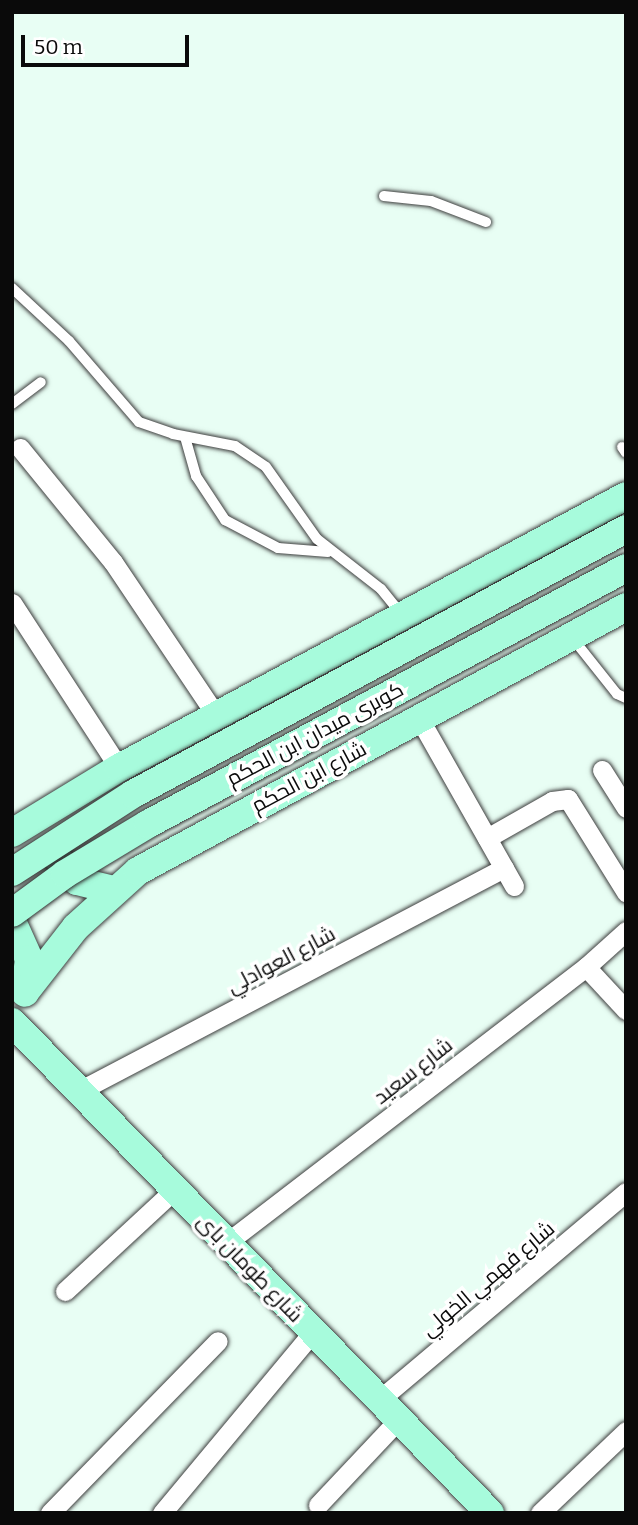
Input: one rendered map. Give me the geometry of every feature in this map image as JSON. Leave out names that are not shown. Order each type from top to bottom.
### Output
[{"type":"main road","points":[[12,833],[119,768],[626,496]]},
{"type":"main road","name":"كوبرى ميدان ابن الحكم","points":[[12,872],[132,794],[626,529]]},
{"type":"main road","name":"كوبرى ميدان ابن الحكم","points":[[12,913],[65,874],[148,824],[626,568]]},
{"type":"main road","name":"شارع ابن الحكم","points":[[12,1020],[26,992],[54,952],[113,890],[165,855],[626,607]]},
{"type":"main road","points":[[57,804],[51,828],[60,864],[89,887],[113,890]]},
{"type":"main road","points":[[12,921],[29,959],[26,992]]},
{"type":"main road","name":"شارع طومان باى","points":[[12,1020],[225,1244],[388,1410],[476,1508]]},
{"type":"street","points":[[20,448],[113,562],[217,717]]},
{"type":"street","points":[[12,603],[119,768]]},
{"type":"street","points":[[419,718],[514,886]]},
{"type":"street","points":[[602,770],[626,808]]},
{"type":"street","points":[[487,838],[552,800],[568,799],[626,892]]},
{"type":"street","name":"شارع العوادلي","points":[[79,1091],[504,868]]},
{"type":"street","name":"شارع سعيد","points":[[225,1244],[586,967],[626,931]]},
{"type":"street","points":[[586,967],[626,1010]]},
{"type":"street","points":[[65,1291],[174,1190]]},
{"type":"street","name":"شارع فهمي الخولي","points":[[318,1505],[388,1410],[626,1192]]},
{"type":"street","points":[[162,1513],[312,1333]]},
{"type":"street","points":[[50,1513],[218,1341]]},
{"type":"street","points":[[540,1513],[626,1431]]},
{"type":"lane","points":[[384,197],[431,201],[486,222]]},
{"type":"lane","points":[[12,289],[69,341],[129,414],[157,430],[235,446],[266,467],[328,551],[381,589],[403,616]]},
{"type":"lane","points":[[12,404],[41,382]]},
{"type":"lane","points":[[185,437],[196,476],[225,520],[278,548],[328,551]]},
{"type":"lane","points":[[567,638],[580,644],[617,694],[626,698]]}]
